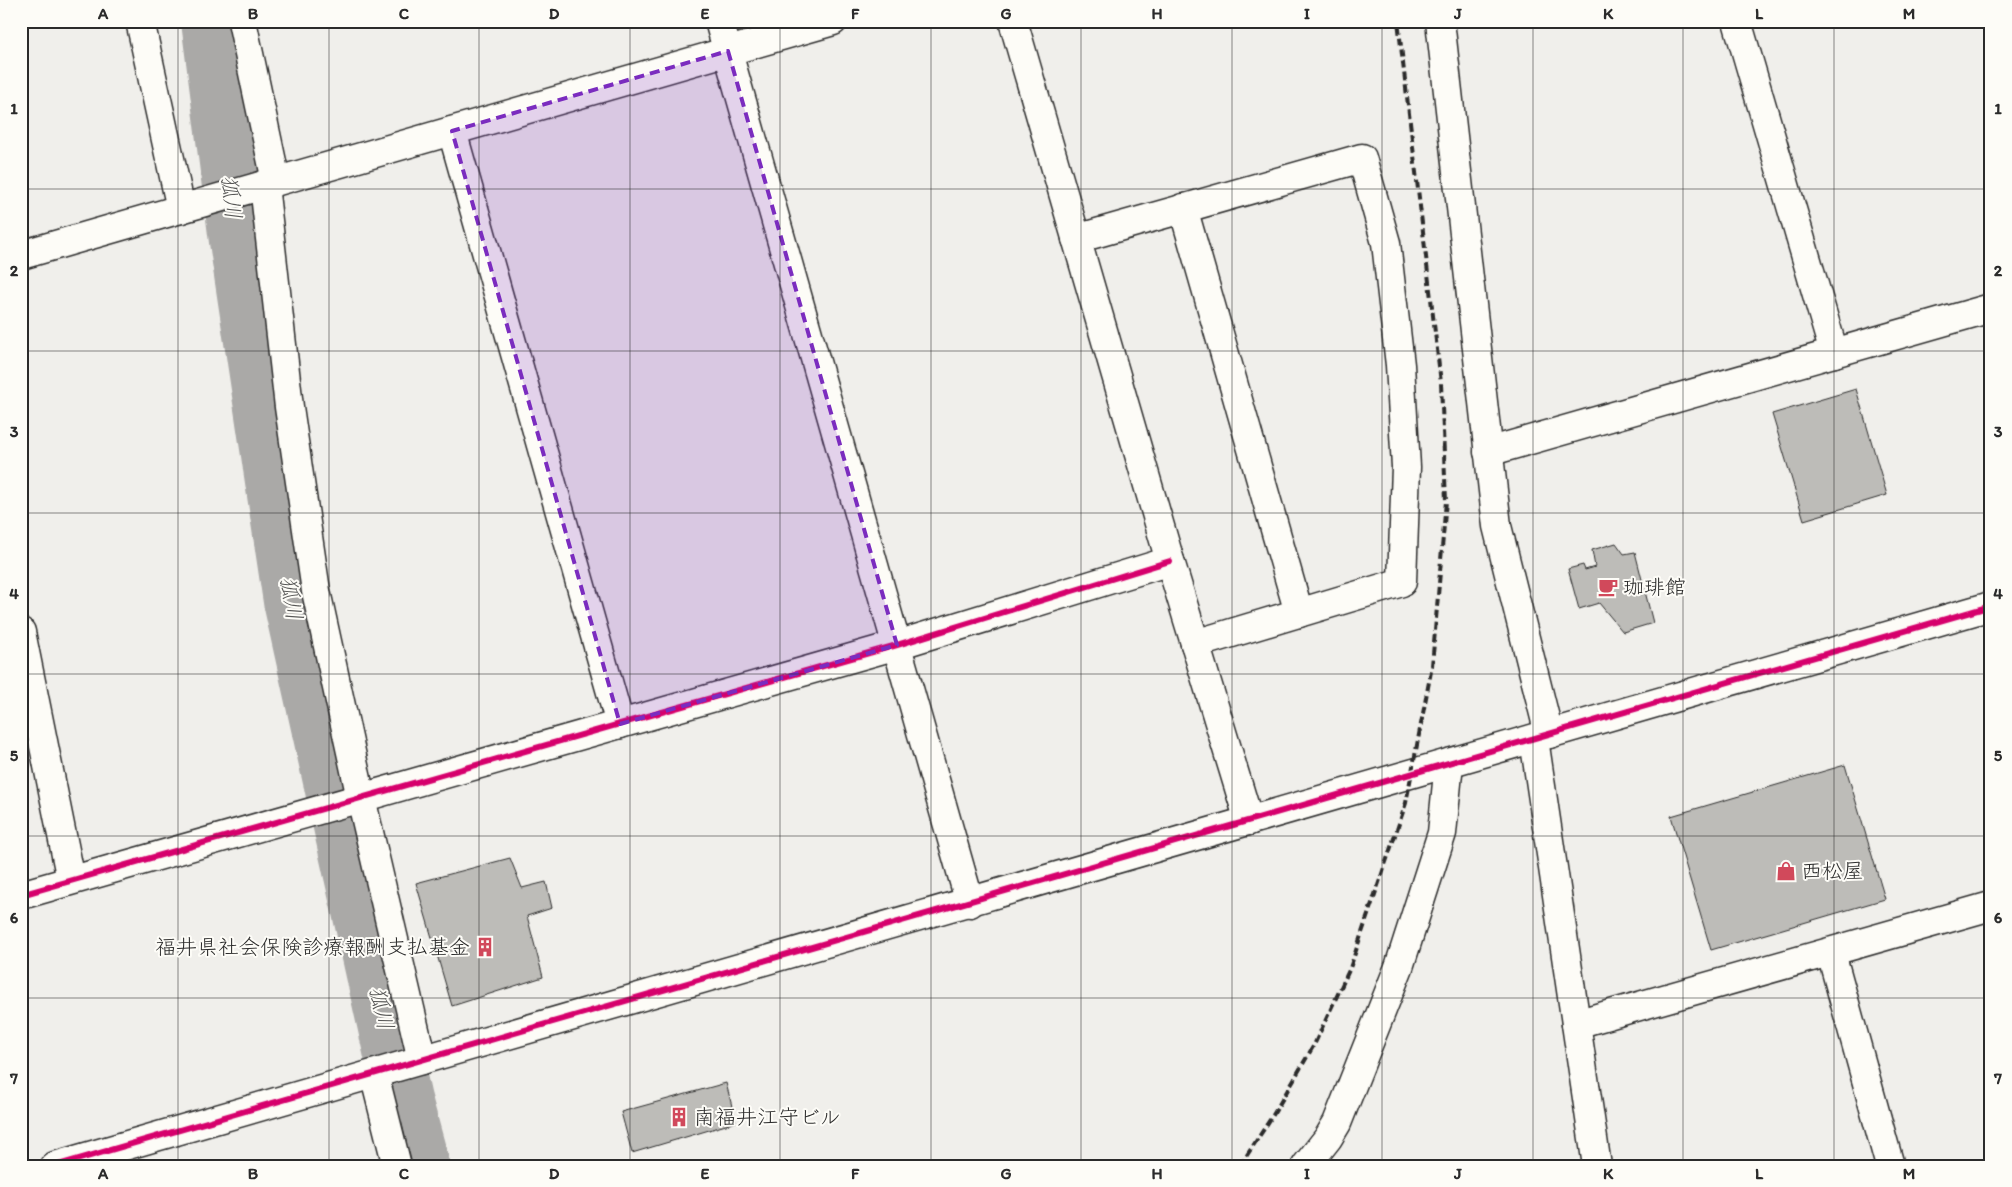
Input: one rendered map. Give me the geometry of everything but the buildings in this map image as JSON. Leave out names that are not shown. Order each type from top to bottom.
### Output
[{"type":"street","points":[[140,21],[181,209]]},
{"type":"street","points":[[242,21],[250,189],[289,407],[345,803],[398,1067],[397,1166]]},
{"type":"street","points":[[719,21],[970,903]]},
{"type":"street","points":[[21,255],[832,21]]},
{"type":"street","points":[[1013,21],[1170,561],[1249,821]]},
{"type":"street","points":[[1440,21],[1497,526],[1541,736],[1576,1024],[1597,1166]]},
{"type":"street","points":[[1737,21],[1834,353]]},
{"type":"street","points":[[452,131],[620,724]]},
{"type":"street","points":[[1076,239],[1362,158],[1365,167],[1386,243],[1400,365],[1406,467],[1402,582],[1196,644]]},
{"type":"street","points":[[1183,208],[1299,613]]},
{"type":"street","points":[[1488,452],[1991,308]]},
{"type":"street","points":[[21,895],[896,645],[1170,561]]},
{"type":"street","points":[[55,1166],[970,903],[1991,606]]},
{"type":"street","points":[[21,632],[71,880]]},
{"type":"street","points":[[1306,1166],[1328,1138],[1336,1123],[1399,967],[1442,833],[1449,763]]},
{"type":"street","points":[[1576,1024],[1991,906]]},
{"type":"street","points":[[1831,953],[1890,1166]]},
{"type":"street","points":[[1328,1138],[1333,1166]]},
{"type":"highlighted area","points":[[728,51],[897,645],[620,724],[452,131]]},
{"type":"waterway","name":"狐川","points":[[210,21],[238,241],[292,601],[403,1100],[421,1166]]},
{"type":"railway","points":[[1240,1166],[1273,1115],[1314,1045],[1350,968],[1406,803],[1432,666],[1446,501],[1441,383],[1398,21]]},
{"type":"cycle path","points":[[21,895],[897,645],[1170,561]]},
{"type":"cycle path","points":[[55,1166],[1991,606]]},
{"type":"place","name":"珈琲館","points":[[1608,587]]},
{"type":"place","name":"西松屋","points":[[1786,871]]},
{"type":"place","name":"福井県社会保険診療報酬支払基金","points":[[485,947]]},
{"type":"place","name":"南福井江守ビル","points":[[679,1117]]}]
